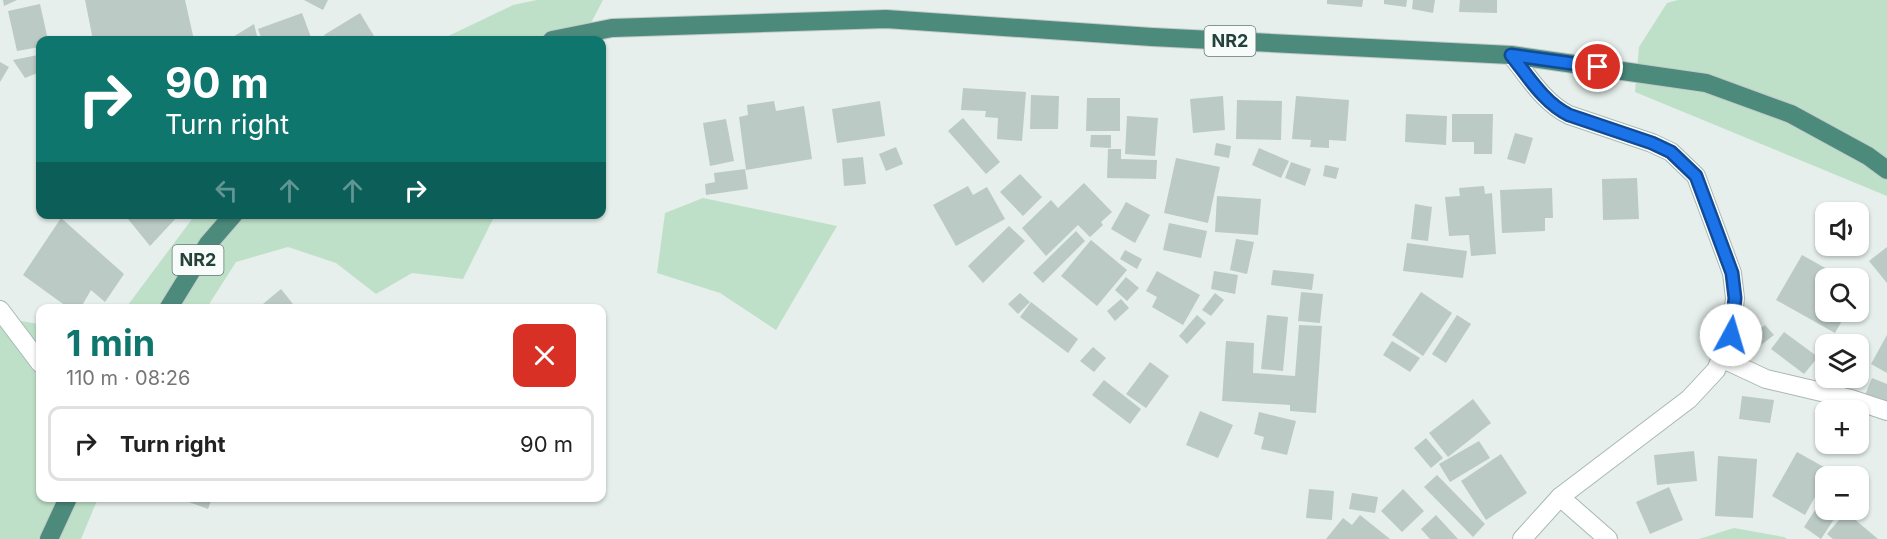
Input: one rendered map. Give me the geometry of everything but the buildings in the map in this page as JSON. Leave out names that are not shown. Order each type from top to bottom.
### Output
[{"type":"highway","name":"NR2","points":[[572,36],[612,28],[886,19],[1152,38],[1511,55],[1706,83],[1791,114],[1868,156],[1887,170]]},
{"type":"highway","name":"NR2","points":[[171,304],[208,244],[230,219]]},
{"type":"highway","points":[[49,539],[66,502]]},
{"type":"street","points":[[1511,55],[1549,103],[1558,110],[1652,143],[1671,152],[1696,176],[1732,273],[1735,298],[1731,335],[1716,370],[1689,399],[1560,497],[1522,539]]},
{"type":"street","points":[[0,310],[36,358]]},
{"type":"street","points":[[1721,358],[1766,380],[1851,399],[1887,411]]},
{"type":"street","points":[[1560,497],[1608,539]]},
{"type":"green space","points":[[537,0],[603,0],[584,36],[448,36],[513,5]]},
{"type":"green space","points":[[1678,0],[1887,0],[1887,196],[1635,92],[1639,47],[1667,3]]},
{"type":"green space","points":[[703,198],[837,226],[776,330],[720,293],[657,273],[665,213]]},
{"type":"green space","points":[[192,219],[493,219],[463,279],[412,273],[376,294],[336,263],[288,247],[236,262],[209,304],[129,304]]},
{"type":"green space","points":[[0,318],[36,323],[36,502],[96,502],[81,539],[0,539]]},
{"type":"green space","points":[[1734,528],[1784,537],[1787,539],[1699,539]]},
{"type":"route","points":[[1598,67],[1511,55],[1549,103],[1558,110],[1652,143],[1671,152],[1696,176],[1732,273],[1735,298],[1731,335]]}]
